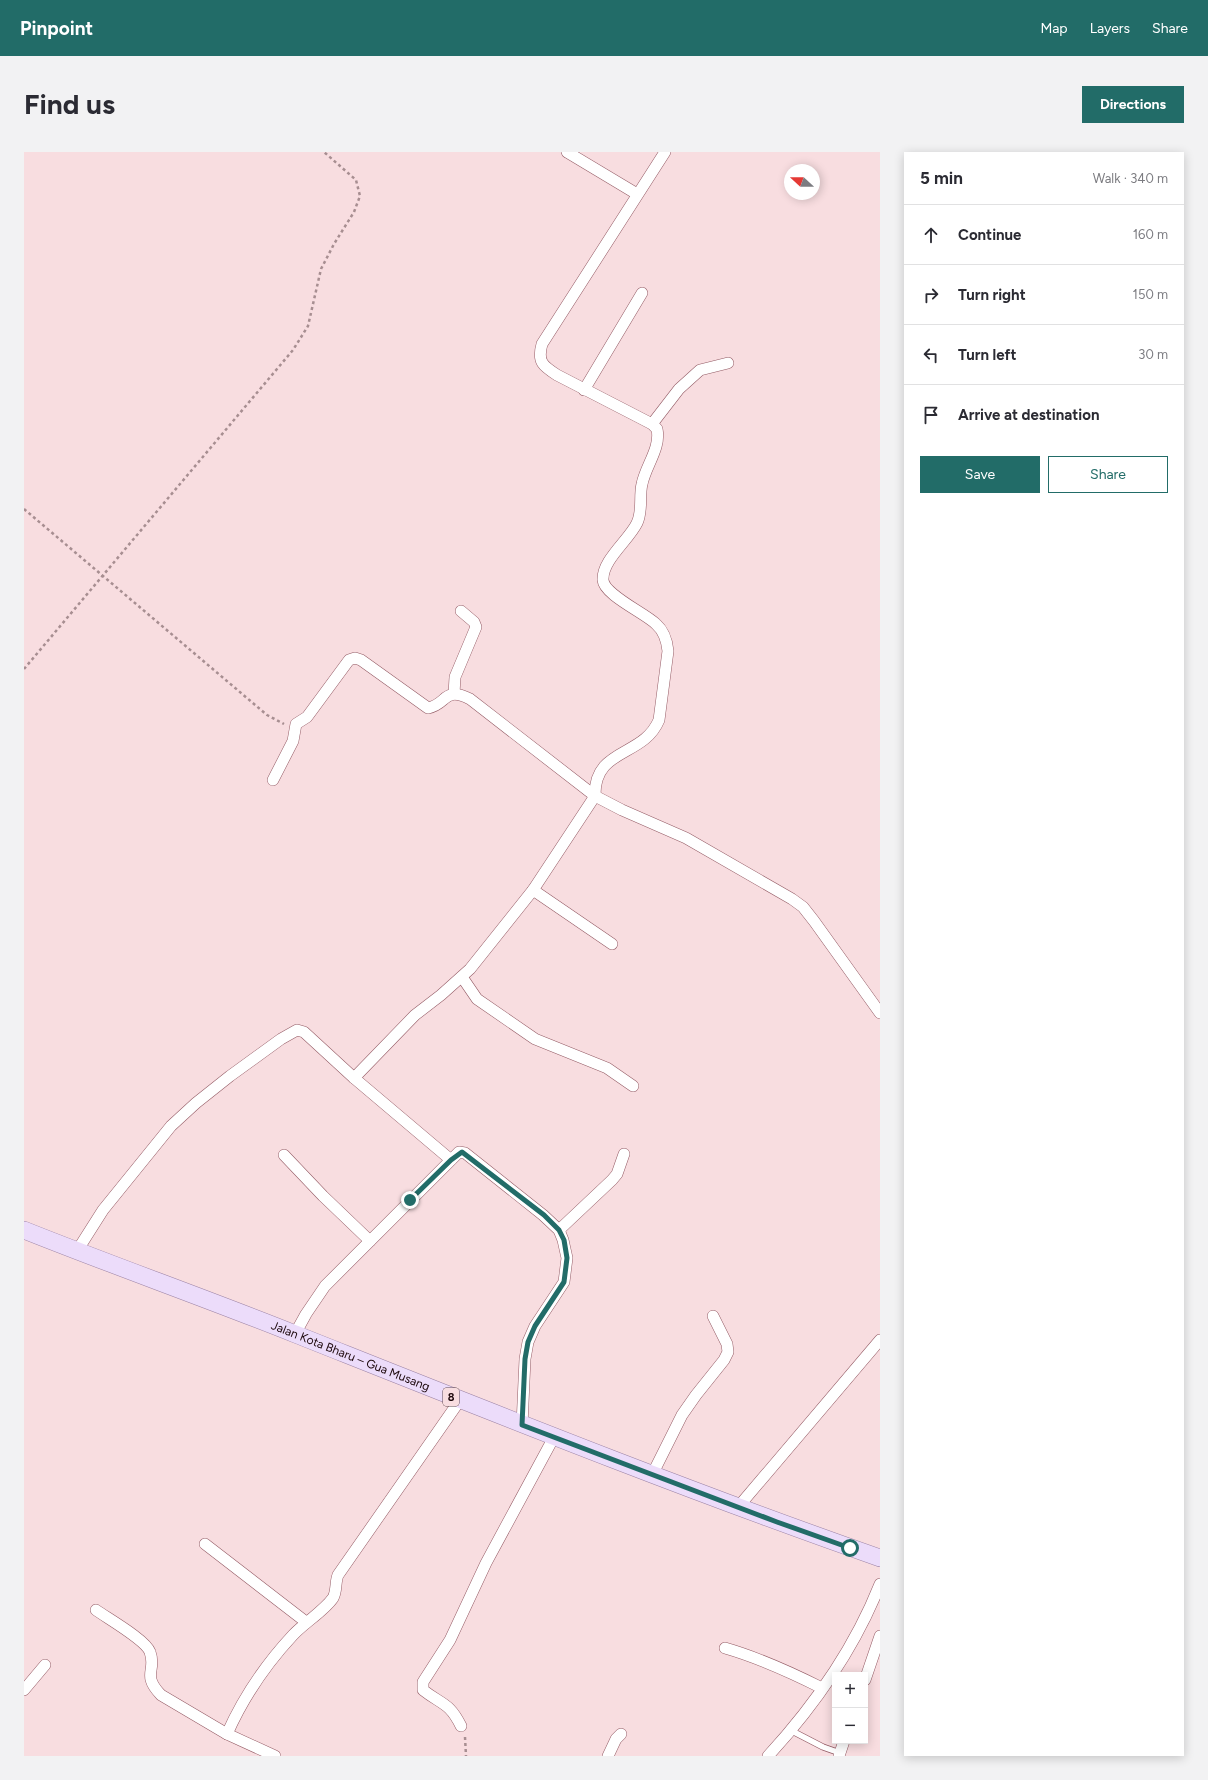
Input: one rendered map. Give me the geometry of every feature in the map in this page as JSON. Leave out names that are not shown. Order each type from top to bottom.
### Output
[{"type":"main road","name":"Jalan Kota Bharu – Gua Musang","points":[[24,1230],[295,1334],[522,1425],[652,1475],[739,1506],[777,1522],[880,1558]]},
{"type":"street","points":[[567,152],[637,194]]},
{"type":"street","points":[[354,1078],[415,1015],[462,977],[533,890],[594,796],[594,785],[598,773],[606,763],[646,739],[655,730],[659,720],[668,651],[667,642],[656,624],[609,590],[603,582],[604,573],[610,561],[638,522],[642,483],[658,441],[657,429],[652,424],[557,375],[544,366],[541,362],[540,353],[542,344],[665,152]]},
{"type":"street","points":[[584,390],[642,293]]},
{"type":"street","points":[[652,424],[679,389],[700,370],[728,363]]},
{"type":"street","points":[[454,694],[455,677],[476,627],[474,622],[461,611]]},
{"type":"street","points":[[273,780],[293,741],[296,724],[307,717],[349,660],[355,658],[360,660],[428,708],[432,707],[448,696],[454,694],[461,695],[470,699],[594,796],[617,808],[686,838],[792,899],[803,907],[880,1013]]},
{"type":"street","points":[[533,890],[612,944]]},
{"type":"street","points":[[462,977],[477,999],[534,1039],[607,1068],[633,1086]]},
{"type":"street","points":[[77,1251],[103,1210],[171,1126],[224,1080],[281,1039],[297,1030],[304,1032],[354,1078],[451,1160]]},
{"type":"street","points":[[295,1334],[306,1314],[325,1286],[459,1152],[465,1153],[559,1230],[567,1258],[564,1282],[535,1326],[528,1342],[525,1359],[522,1425]]},
{"type":"street","points":[[559,1230],[612,1180],[617,1174],[624,1154]]},
{"type":"street","points":[[284,1155],[323,1196],[370,1241]]},
{"type":"street","points":[[652,1475],[682,1415],[724,1360],[728,1352],[727,1344],[713,1316]]},
{"type":"street","points":[[739,1506],[880,1340]]},
{"type":"street","points":[[227,1734],[250,1691],[264,1670],[293,1635],[334,1597],[338,1574],[460,1400]]},
{"type":"street","points":[[461,1726],[455,1714],[446,1704],[423,1690],[424,1682],[450,1640],[486,1563],[554,1437]]},
{"type":"street","points":[[205,1544],[306,1622]]},
{"type":"street","points":[[768,1756],[792,1731],[822,1688],[860,1627],[880,1584]]},
{"type":"street","points":[[96,1610],[141,1641],[150,1650],[152,1658],[150,1678],[153,1686],[161,1695],[227,1734],[275,1756]]},
{"type":"street","points":[[868,1672],[880,1636]]},
{"type":"street","points":[[725,1648],[755,1657],[782,1668],[822,1688]]},
{"type":"street","points":[[24,1690],[45,1665]]},
{"type":"street","points":[[608,1756],[616,1739],[621,1734]]},
{"type":"street","points":[[840,1755],[843,1744]]},
{"type":"lane","points":[[792,1731],[840,1755]]},
{"type":"path","points":[[24,669],[293,350],[308,326],[322,269],[334,244],[354,212],[360,196],[356,180],[324,152]]},
{"type":"path","points":[[24,509],[103,574],[267,714],[287,725],[296,724]]},
{"type":"path","points":[[461,1726],[465,1738],[466,1756]]},
{"type":"route","points":[[410,1200],[459,1152],[462,1152],[544,1215],[559,1230],[564,1240],[567,1258],[564,1282],[558,1294],[535,1326],[528,1342],[525,1359],[522,1425],[739,1506],[777,1522],[850,1548]]}]
